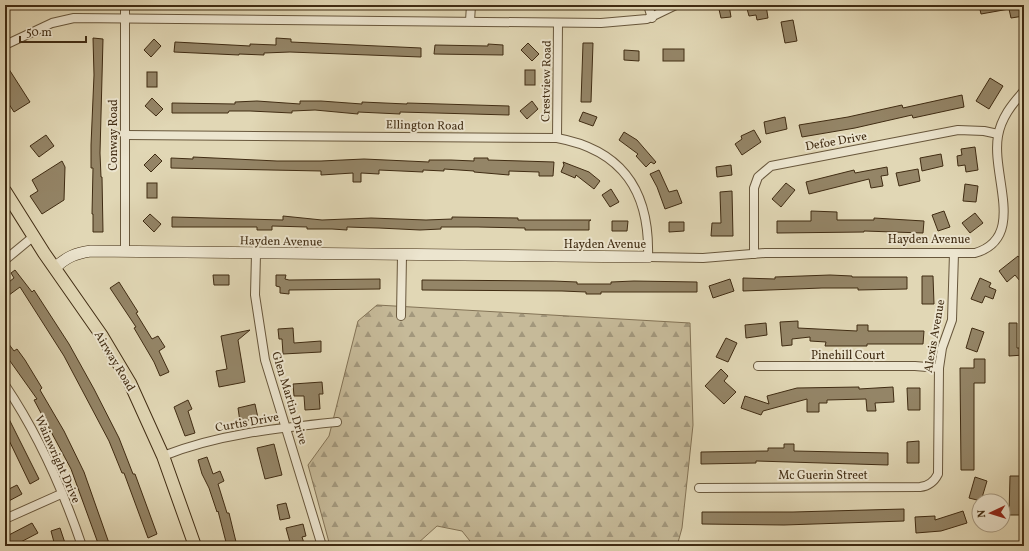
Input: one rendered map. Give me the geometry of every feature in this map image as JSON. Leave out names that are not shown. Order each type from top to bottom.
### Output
[{"type":"main road","name":"Airway Road","points":[[5,191],[120,365],[140,404],[163,456],[195,546]]},
{"type":"street","name":"Conway Road","points":[[125,5],[125,251]]},
{"type":"street","points":[[470,21],[471,5]]},
{"type":"street","points":[[648,5],[652,18]]},
{"type":"street","points":[[5,45],[63,20],[74,18],[470,21],[558,24],[632,22],[652,18],[676,5]]},
{"type":"street","name":"Crestview Road","points":[[557,138],[558,24]]},
{"type":"street","name":"Hayden Avenue","points":[[55,268],[64,260],[82,252],[125,251],[256,254],[704,258],[754,254],[954,253],[982,250],[996,242],[1002,232],[1004,217],[998,165],[998,134],[1007,112],[1024,91]]},
{"type":"street","name":"Defoe Drive","points":[[754,254],[754,188],[758,177],[771,166],[958,130],[984,130],[998,134]]},
{"type":"street","name":"Ellington Road","points":[[125,135],[557,138],[576,142],[596,150],[608,158],[624,174],[640,199],[646,216],[649,234],[648,257]]},
{"type":"street","points":[[5,260],[34,236]]},
{"type":"street","name":"Alexis Avenue","points":[[938,471],[939,368],[942,348],[953,314],[954,253]]},
{"type":"street","name":"Glen Martin Drive","points":[[256,254],[255,295],[262,343],[322,546]]},
{"type":"street","points":[[401,316],[402,255]]},
{"type":"street","name":"Pinehill Court","points":[[758,366],[915,366],[939,368]]},
{"type":"street","name":"Wainwright Drive","points":[[5,385],[32,428],[82,546]]},
{"type":"street","name":"Curtis Drive","points":[[163,456],[205,442],[287,428],[337,422]]},
{"type":"street","name":"Mc Guerin Street","points":[[699,488],[920,487],[931,484],[938,474],[938,471]]},
{"type":"street","points":[[5,519],[61,494]]},
{"type":"green space","points":[[377,305],[690,323],[693,425],[682,528],[677,546],[474,546],[462,531],[437,526],[417,544],[411,546],[330,546],[308,465],[329,436],[358,321]]},
{"type":"building","points":[[718,5],[729,5],[731,17],[721,18]]},
{"type":"building","points":[[746,5],[766,5],[768,18],[757,20],[756,15],[749,16]]},
{"type":"building","points":[[979,5],[1024,5],[1024,16],[1011,18],[1009,9],[981,14]]},
{"type":"building","points":[[793,20],[797,41],[785,43],[781,22]]},
{"type":"building","points":[[93,38],[103,39],[100,153],[103,232],[93,232],[92,214],[93,168],[91,168],[91,145],[94,75]]},
{"type":"building","points":[[276,38],[291,39],[291,42],[421,48],[421,57],[290,52],[264,53],[264,55],[239,55],[174,52],[175,42],[250,46],[250,44],[276,45]]},
{"type":"building","points":[[154,39],[161,46],[151,57],[144,50]]},
{"type":"building","points":[[528,43],[539,54],[532,61],[521,50]]},
{"type":"building","points":[[583,43],[593,43],[591,102],[581,102]]},
{"type":"building","points":[[488,44],[503,45],[503,55],[434,54],[435,45],[488,46]]},
{"type":"building","points":[[663,49],[684,49],[684,61],[663,61]]},
{"type":"building","points":[[624,50],[639,51],[639,61],[624,60]]},
{"type":"building","points":[[5,63],[30,102],[14,112],[5,98]]},
{"type":"building","points":[[525,70],[535,70],[535,85],[525,85]]},
{"type":"building","points":[[147,72],[157,72],[157,87],[147,87]]},
{"type":"building","points":[[990,78],[1003,86],[989,109],[976,101]]},
{"type":"building","points":[[962,95],[964,107],[913,118],[912,115],[855,128],[802,137],[799,125],[848,117],[902,105],[903,108]]},
{"type":"building","points":[[152,98],[163,109],[156,116],[145,106]]},
{"type":"building","points":[[257,101],[300,104],[300,101],[321,101],[362,104],[362,102],[509,106],[509,115],[400,112],[400,114],[358,112],[358,114],[315,110],[292,111],[292,113],[229,111],[228,113],[172,113],[172,103],[235,104],[235,102]]},
{"type":"building","points":[[532,101],[538,109],[527,119],[520,111]]},
{"type":"building","points":[[583,112],[597,117],[593,126],[579,121]]},
{"type":"building","points":[[785,117],[787,129],[766,134],[764,122]]},
{"type":"building","points":[[754,130],[761,142],[742,155],[735,144],[742,139],[741,136]]},
{"type":"building","points":[[624,132],[637,140],[656,162],[654,164],[651,162],[646,167],[636,156],[638,154],[619,140]]},
{"type":"building","points":[[46,135],[54,146],[39,157],[30,146]]},
{"type":"building","points":[[975,147],[978,170],[966,172],[965,165],[958,166],[957,156],[962,155],[961,149]]},
{"type":"building","points":[[155,154],[162,161],[151,172],[144,165]]},
{"type":"building","points":[[941,154],[943,166],[922,171],[920,158]]},
{"type":"building","points":[[193,157],[277,161],[364,159],[429,162],[429,160],[474,161],[474,158],[488,158],[488,160],[554,162],[553,176],[539,176],[539,172],[509,171],[509,175],[444,169],[444,171],[423,170],[423,172],[379,170],[379,174],[361,173],[361,182],[353,182],[353,173],[321,175],[321,171],[171,168],[171,158],[193,159]]},
{"type":"building","points":[[62,161],[65,167],[64,200],[42,214],[30,196],[38,191],[32,180]]},
{"type":"building","points":[[563,162],[589,172],[600,181],[594,189],[576,175],[575,178],[561,172],[564,165]]},
{"type":"building","points":[[731,165],[732,175],[717,177],[716,167]]},
{"type":"building","points":[[887,167],[888,175],[881,176],[883,186],[871,188],[869,179],[809,194],[806,182],[854,170],[855,173]]},
{"type":"building","points":[[918,169],[920,181],[899,186],[896,173]]},
{"type":"building","points":[[659,170],[669,192],[677,190],[682,203],[665,209],[657,187],[650,174]]},
{"type":"building","points":[[147,183],[157,183],[157,198],[147,198]]},
{"type":"building","points":[[786,183],[795,190],[781,207],[772,199]]},
{"type":"building","points":[[965,184],[978,186],[976,202],[963,201]]},
{"type":"building","points":[[611,189],[619,202],[610,207],[602,195]]},
{"type":"building","points":[[732,191],[733,236],[711,236],[712,223],[721,223],[720,192]]},
{"type":"building","points":[[811,211],[837,212],[837,220],[874,220],[874,218],[924,221],[923,233],[864,231],[777,233],[777,221],[811,221]]},
{"type":"building","points":[[944,211],[950,227],[938,231],[932,215]]},
{"type":"building","points":[[975,213],[983,223],[970,233],[962,223]]},
{"type":"building","points":[[150,214],[161,224],[154,232],[143,221]]},
{"type":"building","points":[[283,216],[322,220],[371,218],[426,220],[452,219],[452,217],[518,218],[518,220],[591,220],[589,221],[589,230],[525,230],[525,228],[441,227],[441,229],[420,230],[347,227],[347,230],[272,226],[272,230],[257,230],[257,227],[172,227],[172,217],[283,220]]},
{"type":"building","points":[[612,221],[628,221],[627,231],[612,231]]},
{"type":"building","points":[[669,222],[684,222],[684,231],[669,232]]},
{"type":"building","points":[[1018,256],[1024,263],[1024,278],[1020,281],[1015,275],[1007,282],[999,271]]},
{"type":"building","points":[[15,270],[32,292],[34,290],[69,344],[94,389],[119,438],[133,474],[135,474],[157,534],[148,538],[124,473],[122,473],[109,441],[64,356],[20,287],[5,298],[5,285],[14,278],[11,273]]},
{"type":"building","points":[[213,275],[229,275],[229,285],[214,285]]},
{"type":"building","points":[[276,275],[286,275],[285,279],[289,280],[380,279],[380,289],[289,290],[289,294],[280,293],[280,287],[276,286]]},
{"type":"building","points":[[830,275],[852,277],[907,277],[907,289],[858,290],[858,288],[822,288],[743,291],[743,278],[775,279],[775,277]]},
{"type":"building","points":[[922,276],[933,276],[934,304],[922,304]]},
{"type":"building","points":[[980,278],[991,283],[989,287],[996,290],[993,299],[985,296],[982,303],[971,299]]},
{"type":"building","points":[[730,279],[734,291],[713,298],[709,286]]},
{"type":"building","points":[[422,280],[553,281],[577,282],[577,284],[611,284],[611,282],[634,281],[697,282],[697,292],[601,292],[601,294],[586,294],[586,292],[562,291],[422,290]]},
{"type":"building","points":[[119,282],[138,312],[136,313],[152,339],[158,336],[165,347],[159,351],[169,372],[160,376],[154,362],[134,328],[136,327],[110,288]]},
{"type":"building","points":[[798,321],[798,328],[857,331],[857,325],[868,325],[868,331],[924,331],[923,344],[825,346],[826,342],[810,341],[810,337],[792,339],[792,345],[782,346],[780,322]]},
{"type":"building","points":[[766,323],[767,335],[746,338],[745,325]]},
{"type":"building","points":[[1009,323],[1017,323],[1017,348],[1024,348],[1024,355],[1009,356]]},
{"type":"building","points":[[293,328],[294,343],[321,341],[321,352],[283,354],[282,339],[279,339],[278,329]]},
{"type":"building","points":[[972,328],[984,332],[977,352],[966,348]]},
{"type":"building","points":[[250,330],[238,340],[245,382],[219,387],[216,371],[227,369],[221,336]]},
{"type":"building","points":[[726,338],[737,343],[728,362],[716,357]]},
{"type":"building","points":[[5,339],[14,351],[17,349],[25,360],[42,388],[40,390],[64,431],[84,472],[110,546],[99,546],[71,469],[34,400],[37,399],[5,354]]},
{"type":"building","points":[[974,359],[985,359],[985,383],[974,383],[974,470],[961,470],[960,368],[974,368]]},
{"type":"building","points":[[721,369],[728,376],[724,381],[736,392],[724,404],[705,386]]},
{"type":"building","points":[[322,382],[323,394],[319,394],[320,409],[305,410],[304,396],[294,396],[293,384]]},
{"type":"building","points":[[859,387],[859,389],[893,387],[894,402],[875,403],[876,411],[867,411],[866,399],[827,400],[827,403],[819,403],[819,412],[807,412],[807,399],[763,411],[761,415],[741,408],[745,396],[769,404],[767,396],[797,388]]},
{"type":"building","points":[[907,388],[920,388],[920,410],[908,410]]},
{"type":"building","points":[[188,400],[192,409],[188,411],[195,433],[185,436],[174,407]]},
{"type":"building","points":[[255,404],[258,418],[240,422],[238,408]]},
{"type":"building","points":[[5,411],[39,479],[30,484],[5,432]]},
{"type":"building","points":[[919,441],[919,463],[907,463],[907,442]]},
{"type":"building","points":[[274,444],[282,475],[265,479],[257,448]]},
{"type":"building","points":[[784,444],[794,444],[794,451],[888,453],[888,465],[756,461],[756,463],[701,464],[701,452],[768,451],[768,448],[784,448]]},
{"type":"building","points":[[207,457],[213,474],[220,471],[224,481],[218,484],[227,513],[229,513],[237,546],[227,546],[218,511],[217,512],[209,488],[202,474],[198,460]]},
{"type":"building","points":[[1010,476],[1024,476],[1024,515],[1011,515],[1011,493],[1010,493]]},
{"type":"building","points":[[975,477],[987,481],[983,493],[971,493],[971,498],[969,498]]},
{"type":"building","points":[[17,485],[22,494],[5,503],[5,491]]},
{"type":"building","points":[[286,503],[290,518],[280,520],[277,505]]},
{"type":"building","points":[[904,509],[904,521],[784,525],[702,524],[702,512],[793,512]]},
{"type":"building","points":[[963,511],[967,523],[941,531],[916,533],[915,517],[935,516],[935,520]]},
{"type":"building","points":[[32,523],[38,533],[13,546],[5,546],[5,537]]},
{"type":"building","points":[[303,524],[306,536],[302,537],[305,546],[291,546],[286,528]]},
{"type":"building","points":[[60,528],[66,546],[55,546],[51,531]]}]
